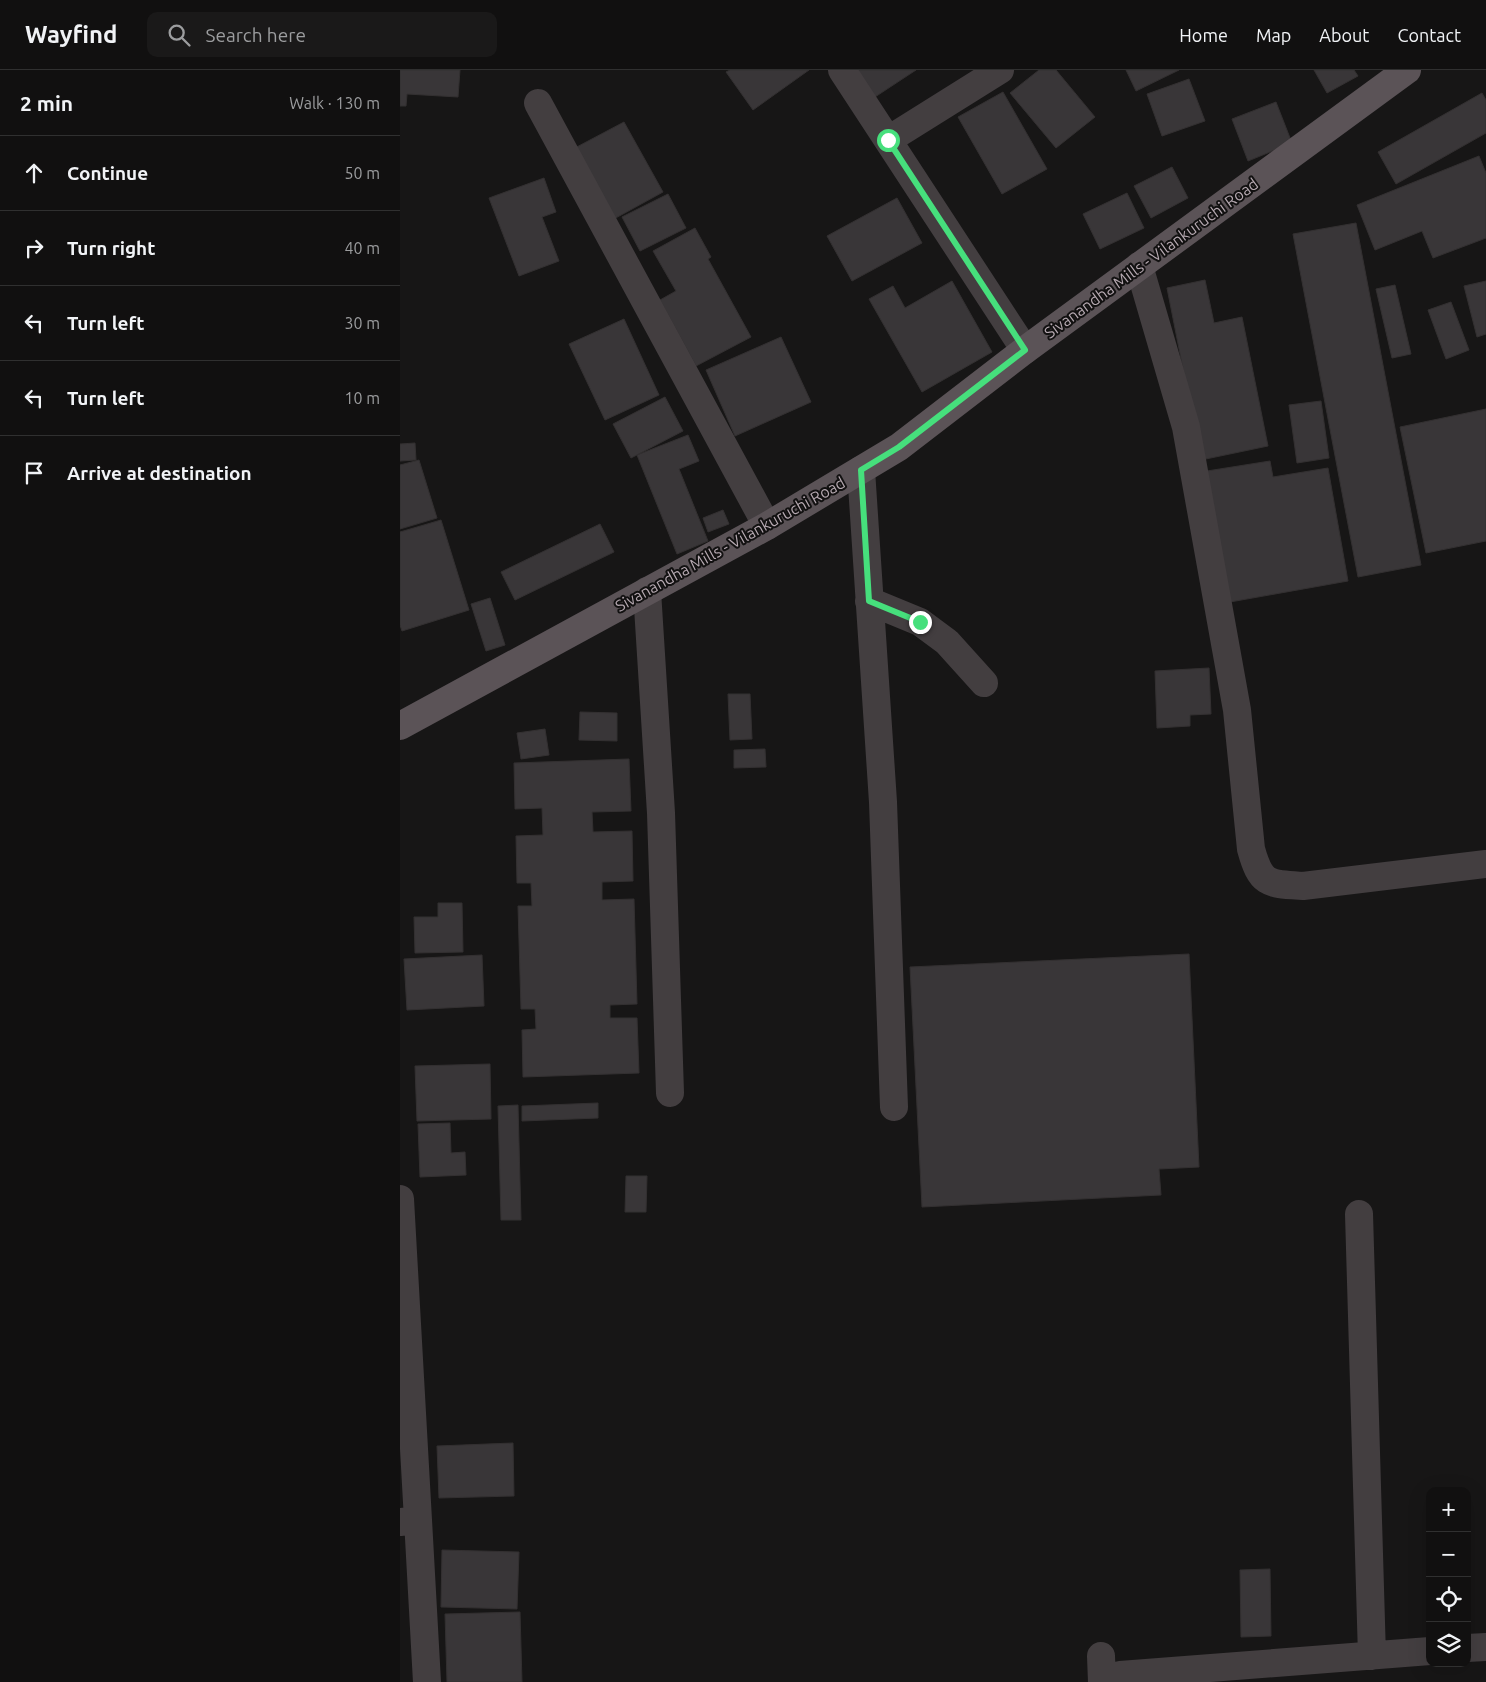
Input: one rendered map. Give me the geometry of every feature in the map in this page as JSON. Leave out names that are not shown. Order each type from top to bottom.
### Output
[{"type":"main road","name":"Sivanandha Mills - Vilankuruchi Road","points":[[400,726],[767,526],[899,447],[1025,350],[1407,70]]},
{"type":"street","points":[[842,70],[1025,350]]},
{"type":"street","points":[[888,140],[1000,70]]},
{"type":"street","points":[[538,103],[767,526]]},
{"type":"street","points":[[1139,266],[1186,427],[1237,710],[1251,849],[1257,871],[1273,884],[1303,886],[1486,864]]},
{"type":"street","points":[[861,470],[883,802],[894,1107]]},
{"type":"street","points":[[647,591],[661,813],[670,1093]]},
{"type":"street","points":[[869,601],[920,622],[947,642],[984,683]]},
{"type":"street","points":[[400,1199],[409,1521],[427,1682]]},
{"type":"street","points":[[1359,1214],[1372,1656]]},
{"type":"street","points":[[1471,1648],[1486,1647]]},
{"type":"street","points":[[1112,1682],[1120,1675],[1426,1651]]},
{"type":"building","points":[[400,70],[460,70],[458,97],[407,94],[406,106],[400,106]]},
{"type":"building","points":[[730,70],[809,70],[753,110],[726,72]]},
{"type":"building","points":[[857,70],[916,70],[875,97]]},
{"type":"building","points":[[1039,70],[1056,70],[1095,117],[1056,148],[1010,93]]},
{"type":"building","points":[[1126,70],[1179,70],[1136,91]]},
{"type":"building","points":[[1314,70],[1354,70],[1358,76],[1327,93]]},
{"type":"building","points":[[1189,79],[1205,121],[1162,136],[1147,94]]},
{"type":"building","points":[[1003,92],[1047,169],[1002,194],[958,117]]},
{"type":"building","points":[[1482,93],[1486,100],[1486,133],[1396,184],[1378,152]]},
{"type":"building","points":[[1276,102],[1292,143],[1248,161],[1232,119]]},
{"type":"building","points":[[624,122],[663,192],[612,220],[573,149]]},
{"type":"building","points":[[1479,156],[1486,173],[1486,238],[1433,258],[1422,231],[1375,250],[1357,205]]},
{"type":"building","points":[[1172,167],[1188,198],[1151,218],[1134,186]]},
{"type":"building","points":[[544,178],[556,212],[542,217],[559,261],[519,276],[489,198]]},
{"type":"building","points":[[1127,193],[1144,228],[1100,249],[1083,214]]},
{"type":"building","points":[[668,194],[686,228],[640,251],[622,217]]},
{"type":"building","points":[[897,198],[922,243],[852,281],[827,236]]},
{"type":"building","points":[[1356,223],[1421,565],[1358,577],[1293,234]]},
{"type":"building","points":[[695,228],[711,257],[708,259],[751,337],[696,366],[660,300],[676,291],[653,251]]},
{"type":"building","points":[[1205,280],[1214,323],[1242,317],[1268,446],[1201,460],[1167,288]]},
{"type":"building","points":[[952,281],[992,352],[922,392],[869,299],[893,286],[905,308]]},
{"type":"building","points":[[1486,281],[1486,334],[1477,337],[1464,286]]},
{"type":"building","points":[[1395,285],[1411,354],[1392,358],[1376,289]]},
{"type":"building","points":[[1451,302],[1469,350],[1446,359],[1428,310]]},
{"type":"building","points":[[624,319],[659,395],[605,420],[569,344]]},
{"type":"building","points":[[781,337],[811,402],[735,436],[706,370]]},
{"type":"building","points":[[665,397],[683,431],[631,458],[613,424]]},
{"type":"building","points":[[1321,401],[1329,458],[1297,463],[1289,405]]},
{"type":"building","points":[[1486,409],[1486,541],[1426,553],[1400,427]]},
{"type":"building","points":[[688,435],[699,461],[679,469],[708,541],[677,554],[637,455]]},
{"type":"building","points":[[415,443],[416,460],[400,461],[400,444]]},
{"type":"building","points":[[419,460],[437,518],[400,529],[400,465]]},
{"type":"building","points":[[1270,461],[1273,477],[1328,468],[1348,581],[1230,602],[1207,471]]},
{"type":"building","points":[[723,510],[729,524],[708,532],[703,518]]},
{"type":"building","points":[[441,520],[469,610],[402,631],[400,625],[400,532]]},
{"type":"building","points":[[600,524],[614,552],[515,600],[501,572]]},
{"type":"building","points":[[490,598],[505,645],[486,651],[471,604]]},
{"type":"building","points":[[1209,668],[1211,714],[1190,715],[1190,726],[1157,728],[1155,671]]},
{"type":"building","points":[[728,694],[750,694],[752,739],[730,740]]},
{"type":"building","points":[[580,712],[617,713],[617,741],[579,740]]},
{"type":"building","points":[[545,729],[549,755],[521,759],[517,733]]},
{"type":"building","points":[[765,749],[766,767],[734,768],[734,750]]},
{"type":"building","points":[[629,759],[631,811],[592,812],[593,832],[632,831],[633,881],[602,882],[602,900],[634,899],[637,1004],[610,1005],[610,1018],[637,1018],[639,1073],[523,1077],[522,1030],[536,1029],[535,1009],[521,1009],[518,906],[532,906],[531,883],[517,883],[516,836],[543,835],[542,808],[515,809],[514,763]]},
{"type":"building","points":[[438,903],[462,903],[463,952],[415,953],[414,917],[438,917]]},
{"type":"building","points":[[1189,954],[1199,1167],[1159,1169],[1161,1195],[922,1207],[910,967]]},
{"type":"building","points":[[482,955],[484,1006],[407,1010],[404,959]]},
{"type":"building","points":[[490,1064],[491,1119],[417,1121],[415,1066]]},
{"type":"building","points":[[598,1103],[598,1118],[522,1121],[522,1106]]},
{"type":"building","points":[[518,1105],[521,1220],[501,1220],[498,1106]]},
{"type":"building","points":[[450,1123],[451,1153],[465,1152],[466,1175],[420,1177],[418,1124]]},
{"type":"building","points":[[626,1176],[647,1176],[646,1212],[625,1212]]},
{"type":"building","points":[[513,1443],[514,1496],[439,1498],[437,1446]]},
{"type":"building","points":[[442,1550],[519,1552],[517,1609],[441,1607]]},
{"type":"building","points":[[1270,1569],[1271,1636],[1241,1637],[1240,1570]]},
{"type":"building","points":[[520,1612],[522,1682],[447,1682],[445,1614]]},
{"type":"route","points":[[888,140],[1025,350],[899,447],[861,470],[869,601],[920,622]]}]
